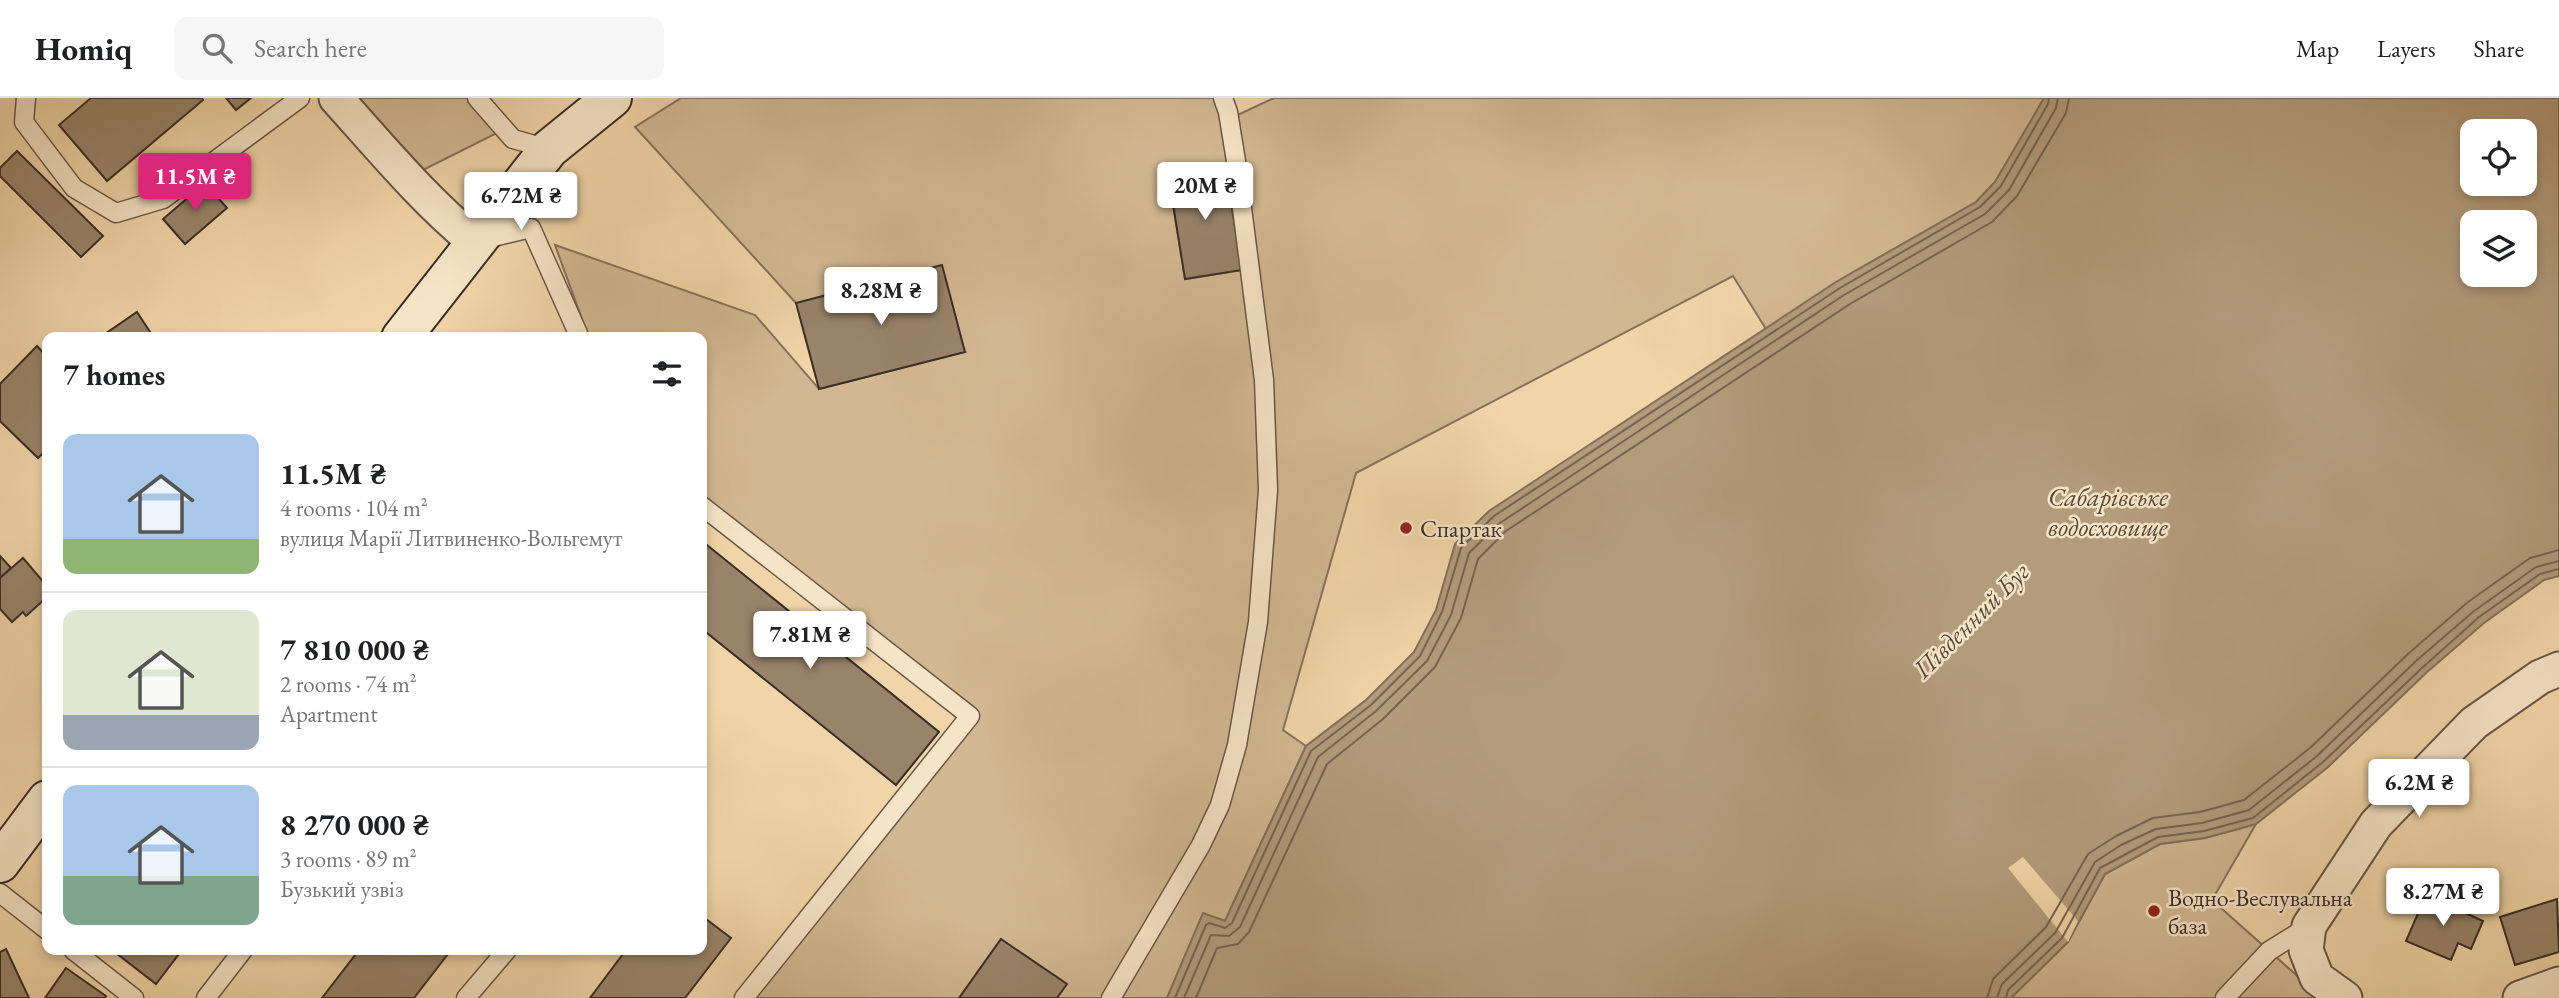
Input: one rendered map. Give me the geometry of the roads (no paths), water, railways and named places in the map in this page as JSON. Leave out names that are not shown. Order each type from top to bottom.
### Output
[{"type":"main road","points":[[406,332],[549,149],[612,98]]},
{"type":"main road","points":[[5,843],[42,805]]},
{"type":"street","points":[[336,98],[415,186],[447,219],[475,242]]},
{"type":"street","points":[[2345,998],[2317,978],[2306,950],[2309,926],[2376,824],[2465,732],[2540,677],[2559,669]]},
{"type":"street","points":[[2520,998],[2559,984]]},
{"type":"lane","points":[[26,98],[24,122],[74,188],[116,213],[163,199],[300,98]]},
{"type":"lane","points":[[477,98],[513,139],[549,149]]},
{"type":"lane","points":[[1111,998],[1201,845],[1220,805],[1237,745],[1258,622],[1268,490],[1265,380],[1236,161],[1223,98]]},
{"type":"lane","points":[[475,242],[531,228],[577,332]]},
{"type":"lane","points":[[707,510],[970,716],[744,998]]},
{"type":"lane","points":[[0,893],[42,926]]},
{"type":"lane","points":[[2225,998],[2269,951],[2309,926]]},
{"type":"lane","points":[[79,955],[134,998]]},
{"type":"lane","points":[[206,998],[239,955]]},
{"type":"lane","points":[[466,998],[503,955]]},
{"type":"water","name":"Сабарівське водосховище","points":[[2044,98],[2559,98],[2559,576],[2544,580],[2484,623],[2426,673],[2327,768],[2256,824],[2205,838],[2160,844],[2105,874],[2068,942],[2011,998],[1167,998],[1203,913],[1225,921],[1306,746],[1366,700],[1414,652],[1436,610],[1455,544],[1489,511],[1836,282],[1976,202],[1995,182]]},
{"type":"place","name":"Спартак","points":[[1406,528]]},
{"type":"place","name":"Водно-Веслувальна база","points":[[2154,911]]},
{"type":"water label","name":"Південний Буг","points":[[1971,620]]}]
